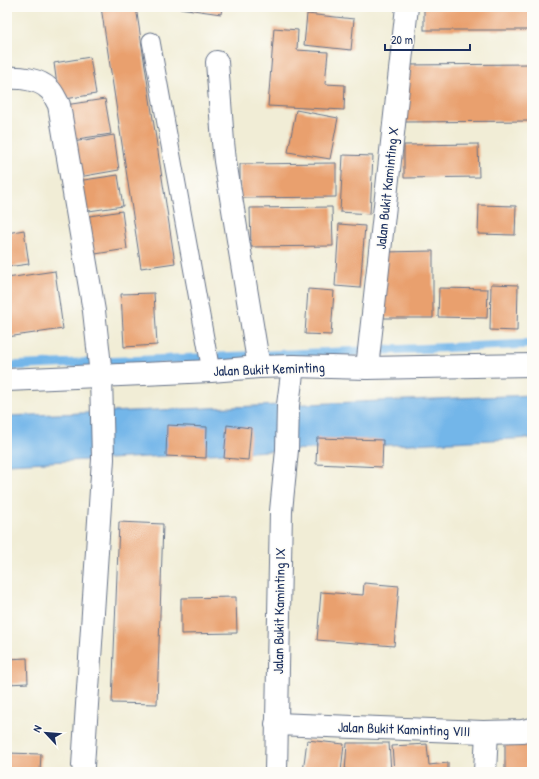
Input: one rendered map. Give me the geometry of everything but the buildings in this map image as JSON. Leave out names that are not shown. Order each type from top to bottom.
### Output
[{"type":"street","name":"Jalan Bukit Kaminting X","points":[[367,368],[407,7]]},
{"type":"street","points":[[217,62],[224,148],[259,367]]},
{"type":"street","points":[[12,77],[39,82],[50,89],[59,105],[94,310],[101,375],[103,459],[83,766]]},
{"type":"street","name":"Jalan Bukit Keminting","points":[[7,380],[293,366],[367,368],[532,365]]},
{"type":"street","name":"Jalan Bukit Kaminting IX","points":[[276,772],[281,511],[287,450],[288,405],[293,366]]},
{"type":"street","name":"Jalan Bukit Kaminting VIII","points":[[276,724],[487,732],[522,731],[532,729]]},
{"type":"street","points":[[485,772],[487,732]]},
{"type":"lane","points":[[151,41],[211,371]]},
{"type":"water","points":[[532,395],[532,438],[7,464],[7,416]]},
{"type":"waterway","points":[[7,366],[532,344]]}]
